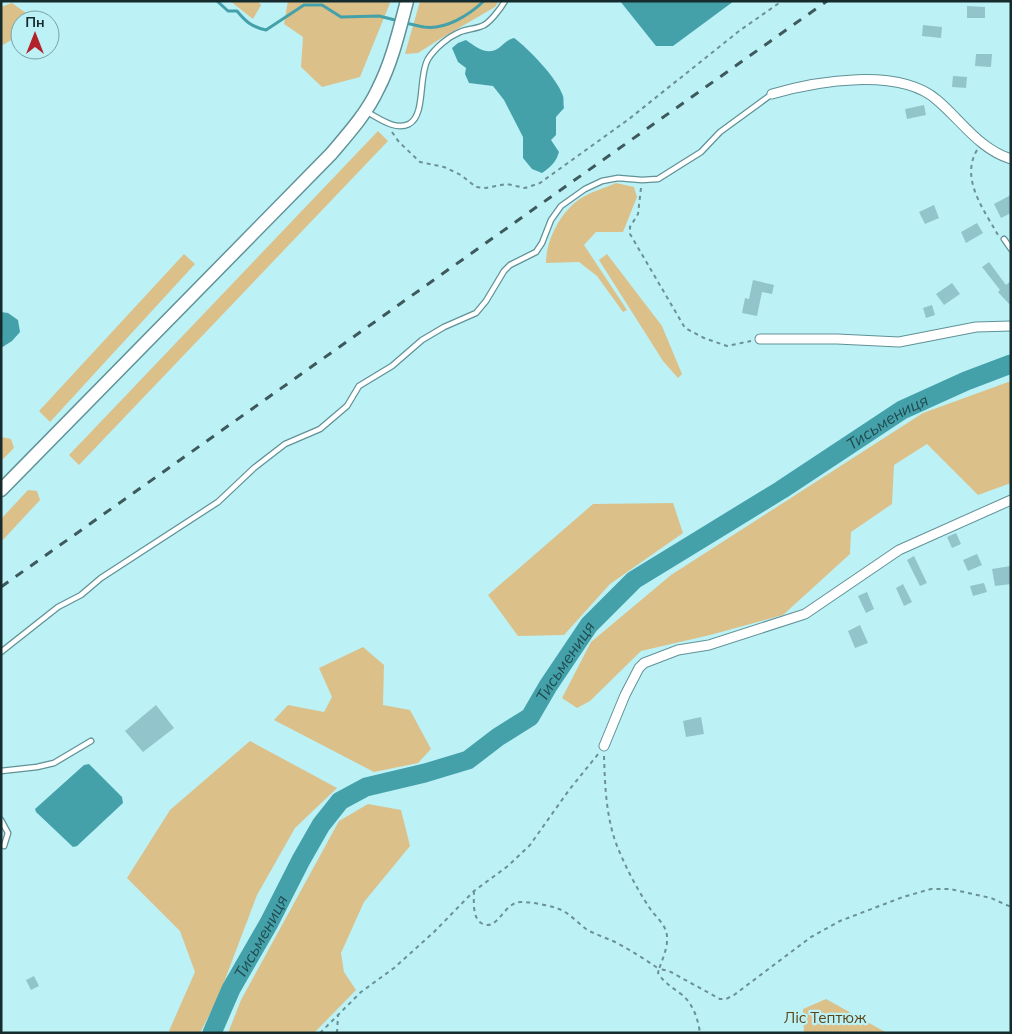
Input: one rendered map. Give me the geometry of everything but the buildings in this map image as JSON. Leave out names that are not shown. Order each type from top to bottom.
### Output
[{"type":"main road","points":[[1,490],[331,154],[366,111],[379,88],[394,50],[407,1]]},
{"type":"street","points":[[772,94],[843,79],[868,79],[906,85],[925,91],[938,100],[982,143],[1011,159]]},
{"type":"street","points":[[760,340],[837,339],[899,342],[976,327],[1011,326]]},
{"type":"street","points":[[604,746],[625,695],[639,668],[644,663],[678,650],[708,645],[805,614],[899,550],[1011,500]]},
{"type":"lane","points":[[366,111],[390,125],[407,125],[414,120],[421,104],[421,85],[427,60],[442,43],[460,32],[484,26],[505,1]]},
{"type":"lane","points":[[1,652],[58,607],[81,595],[101,578],[218,502],[254,468],[285,444],[320,429],[347,406],[359,386],[392,366],[422,340],[444,327],[476,313],[486,301],[504,271],[510,265],[536,252],[542,243],[551,220],[561,206],[585,189],[602,181],[618,178],[658,179],[702,152],[720,132],[772,94]]},
{"type":"lane","points":[[1004,239],[1011,249]]},
{"type":"lane","points":[[1,771],[54,763],[92,741]]},
{"type":"lane","points":[[1,820],[8,833],[4,846]]},
{"type":"path","points":[[390,125],[399,142],[420,162],[426,165],[444,167],[461,175],[476,187],[486,188],[501,184],[524,188],[534,186],[629,118],[739,31],[782,1]]},
{"type":"path","points":[[982,143],[974,155],[971,165],[975,195],[999,237],[1004,239]]},
{"type":"path","points":[[642,180],[638,214],[630,227],[630,234],[685,328],[704,338],[727,346],[760,340]]},
{"type":"path","points":[[320,1033],[361,992],[394,968],[434,932],[474,891],[508,866],[530,845],[569,790],[604,746]]},
{"type":"path","points":[[604,746],[605,782],[610,824],[618,847],[637,887],[651,910],[665,927],[667,935],[666,949],[658,974],[662,981],[684,995],[690,1004],[700,1033]]},
{"type":"path","points":[[474,891],[474,906],[477,918],[481,923],[488,925],[496,922],[504,910],[512,904],[520,902],[558,908],[585,928],[617,943],[660,969],[669,971],[720,999],[726,999],[734,995],[812,937],[833,925],[903,897],[931,889],[950,889],[991,898],[1011,906]]},
{"type":"path","points":[[337,1033],[338,1015]]},
{"type":"green space","points":[[230,1],[258,1],[261,5],[253,19]]},
{"type":"green space","points":[[288,1],[387,1],[390,3],[360,77],[322,87],[301,67],[303,37],[284,24]]},
{"type":"green space","points":[[420,1],[499,1],[495,7],[418,53],[405,54]]},
{"type":"green space","points":[[12,3],[22,10],[10,10],[10,41],[1,46],[1,7]]},
{"type":"green space","points":[[378,131],[388,141],[79,465],[69,455]]},
{"type":"green space","points":[[616,183],[634,187],[637,197],[623,232],[596,232],[584,245],[627,310],[623,312],[597,276],[579,262],[546,263],[552,235],[568,209],[587,195]]},
{"type":"green space","points":[[184,254],[195,264],[50,422],[39,411]]},
{"type":"green space","points":[[607,254],[662,326],[682,374],[678,378],[663,361],[599,260]]},
{"type":"green space","points":[[1011,381],[1011,483],[978,495],[927,444],[894,465],[892,504],[851,532],[850,554],[783,615],[641,651],[590,701],[577,708],[562,698],[591,642],[671,575],[923,413]]},
{"type":"green space","points":[[1,437],[11,439],[14,448],[1,461]]},
{"type":"green space","points":[[28,490],[37,491],[40,500],[1,542],[1,519]]},
{"type":"green space","points":[[673,503],[683,533],[610,584],[564,635],[518,636],[488,595],[593,504]]},
{"type":"green space","points":[[363,647],[384,665],[383,705],[410,710],[431,749],[418,763],[374,772],[274,720],[288,705],[324,712],[332,697],[319,668]]},
{"type":"green space","points":[[250,741],[337,788],[295,828],[257,895],[218,998],[200,1033],[172,1033],[169,1031],[195,972],[180,931],[127,878],[170,810]]},
{"type":"green space","points":[[368,804],[401,810],[410,846],[364,902],[341,953],[344,972],[356,990],[314,1033],[228,1033],[241,1000],[339,821]]},
{"type":"green space","name":"Ліс Тептюж","points":[[826,999],[887,1033],[804,1033],[803,1009]]},
{"type":"water","points":[[620,1],[734,1],[673,46],[656,46]]},
{"type":"water","points":[[514,38],[549,73],[563,97],[564,108],[556,117],[556,135],[551,140],[559,152],[553,164],[542,173],[532,169],[523,158],[523,137],[504,100],[493,86],[469,83],[465,74],[466,68],[458,62],[452,48],[466,40],[482,50],[491,51],[496,50]]},
{"type":"water","points":[[1,312],[8,313],[18,320],[20,332],[12,341],[1,348]]},
{"type":"water","points":[[89,764],[122,797],[123,803],[77,846],[73,847],[35,809],[84,765]]},
{"type":"waterway","points":[[217,1],[228,11],[237,11],[250,24],[266,30],[304,5],[322,5],[341,17],[379,16],[399,21]]},
{"type":"waterway","points":[[405,23],[424,27],[449,24],[464,16],[484,1]]},
{"type":"waterway","name":"Тисьмениця","points":[[212,1033],[231,989],[269,923],[301,860],[321,825],[340,801],[366,787],[425,773],[468,760],[498,737],[530,717],[548,686],[589,625],[634,580],[781,490],[902,410],[966,381],[1011,364]]},
{"type":"railway","points":[[1,587],[827,1]]}]
